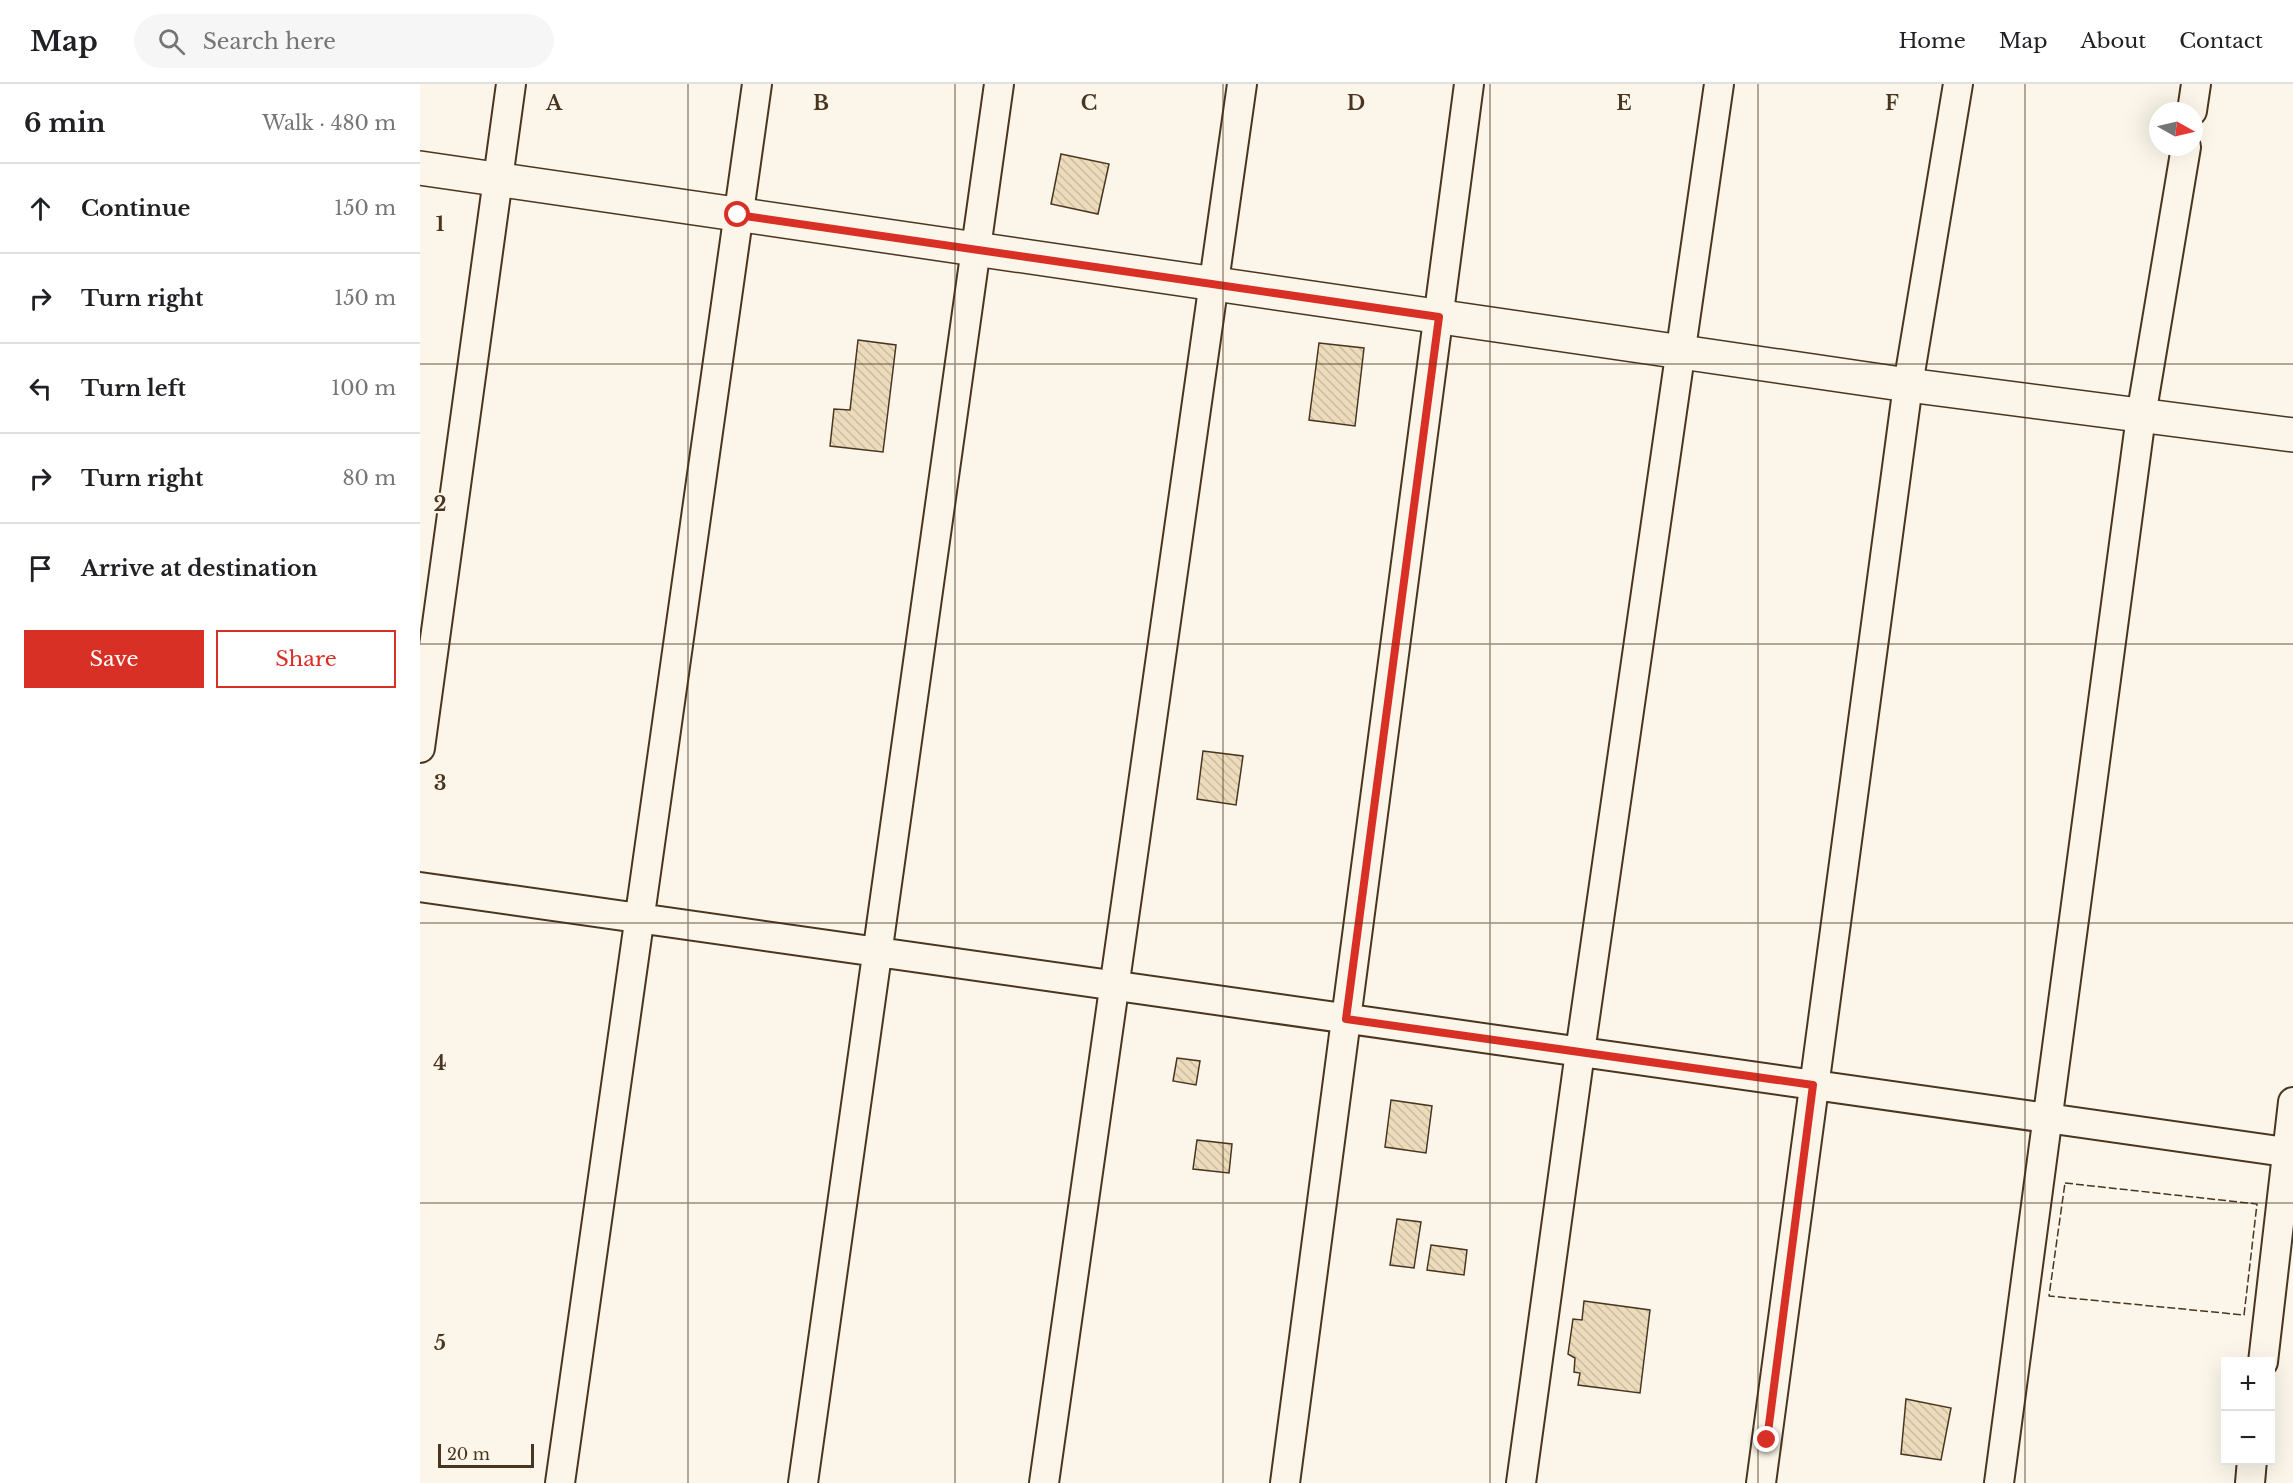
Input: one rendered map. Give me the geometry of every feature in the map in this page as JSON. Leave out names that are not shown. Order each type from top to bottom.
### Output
[{"type":"street","points":[[420,748],[511,84]]},
{"type":"street","points":[[560,1483],[757,84]]},
{"type":"street","points":[[802,1483],[999,84]]},
{"type":"street","points":[[1044,1483],[1242,84]]},
{"type":"street","points":[[1285,1483],[1469,84]]},
{"type":"street","points":[[1521,1483],[1580,1052],[1719,84]]},
{"type":"street","points":[[1761,1483],[1908,385],[1958,84]]},
{"type":"street","points":[[2193,102],[2196,84]]},
{"type":"street","points":[[1999,1483],[2141,416],[2184,156]]},
{"type":"street","points":[[420,168],[1908,385],[2293,435]]},
{"type":"street","points":[[420,887],[2290,1152]]},
{"type":"street","points":[[2264,1357],[2290,1152],[2293,1102]]},
{"type":"street","points":[[2250,1483],[2252,1465]]},
{"type":"building","points":[[1061,154],[1109,164],[1098,214],[1051,204]]},
{"type":"building","points":[[858,340],[896,345],[883,452],[830,446],[834,409],[850,410]]},
{"type":"building","points":[[1319,343],[1364,348],[1355,426],[1309,420]]},
{"type":"building","points":[[1203,751],[1243,756],[1236,805],[1197,799]]},
{"type":"building","points":[[1177,1058],[1200,1061],[1196,1085],[1173,1081]]},
{"type":"building","points":[[1391,1100],[1432,1106],[1426,1153],[1385,1147]]},
{"type":"building","points":[[1197,1140],[1232,1144],[1229,1173],[1193,1169]]},
{"type":"building","points":[[1397,1219],[1421,1222],[1414,1268],[1390,1265]]},
{"type":"building","points":[[1431,1245],[1467,1250],[1464,1275],[1427,1270]]},
{"type":"building","points":[[1584,1301],[1650,1310],[1640,1393],[1578,1385],[1580,1373],[1574,1372],[1575,1358],[1568,1354],[1573,1319],[1582,1320]]},
{"type":"building","points":[[1906,1399],[1951,1408],[1941,1460],[1901,1454]]},
{"type":"fence","points":[[2065,1183],[2257,1204],[2244,1315],[2049,1296],[2065,1183]]},
{"type":"route","points":[[738,215],[1439,317],[1346,1019],[1813,1085],[1767,1440]]}]
